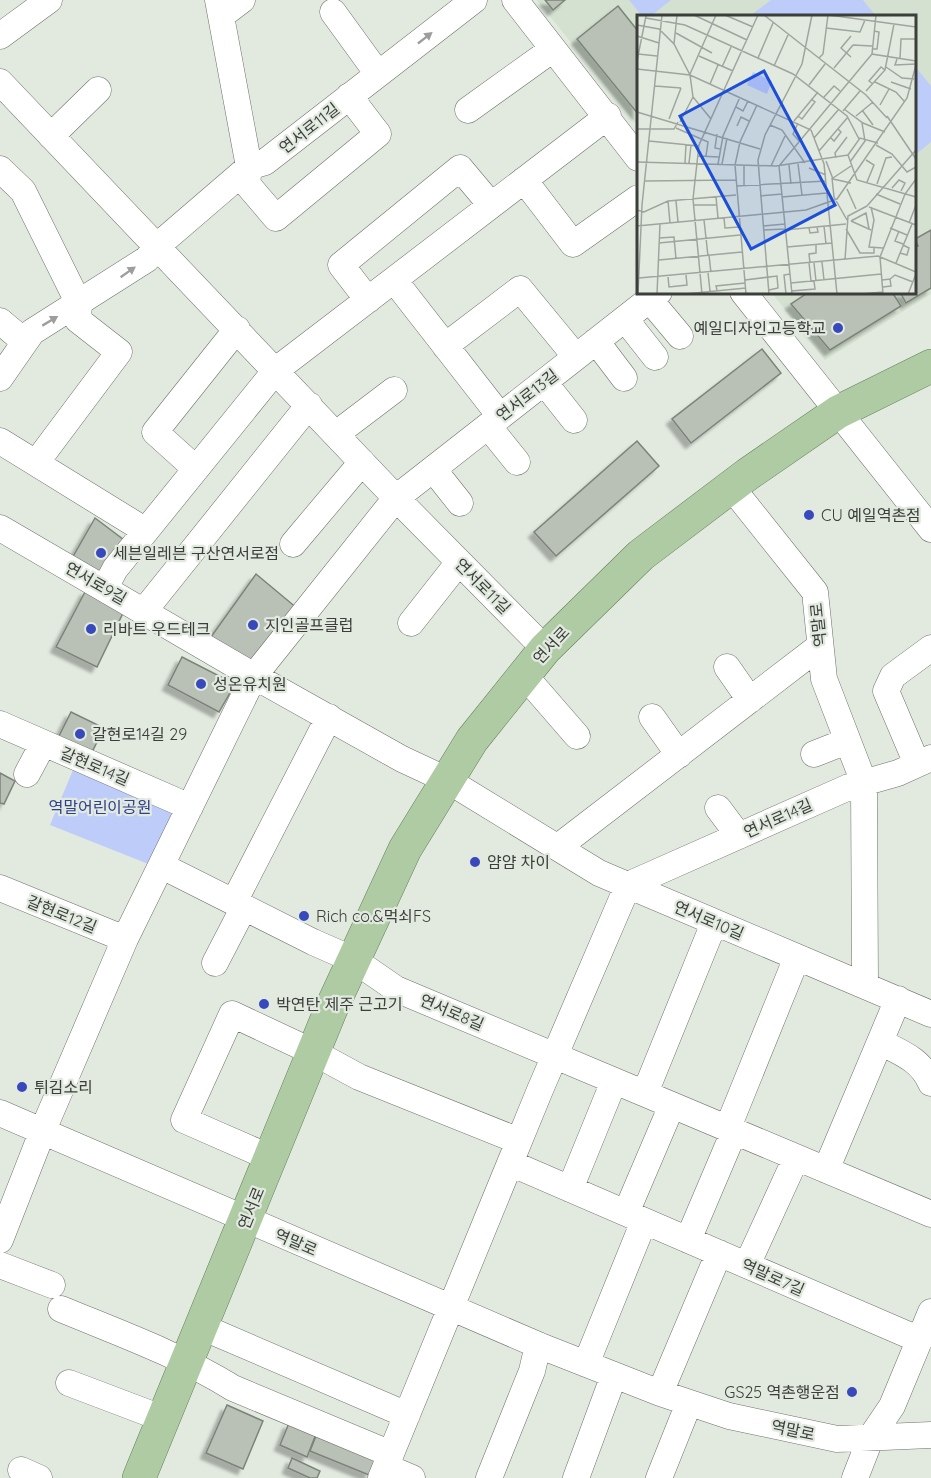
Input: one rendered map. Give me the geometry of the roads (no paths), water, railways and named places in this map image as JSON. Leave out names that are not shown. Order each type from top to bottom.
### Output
[{"type":"main road","name":"연서로","points":[[139,1478],[246,1221],[313,1052],[354,960],[405,849],[471,740],[545,649],[641,555],[838,412],[931,366]]},
{"type":"street","points":[[0,36],[49,0]]},
{"type":"street","points":[[242,0],[219,8],[249,167]]},
{"type":"street","points":[[349,96],[474,0]]},
{"type":"street","points":[[515,0],[637,155]]},
{"type":"street","points":[[333,12],[378,74]]},
{"type":"street","points":[[468,110],[553,49]]},
{"type":"street","name":"연서로11길","points":[[0,82],[396,498],[545,649]]},
{"type":"street","points":[[51,136],[98,90]]},
{"type":"street","name":"연서로11길","points":[[0,378],[32,332],[147,259],[156,247],[249,167],[265,162],[349,96],[378,134],[276,218],[247,184],[249,167]]},
{"type":"street","points":[[105,588],[115,569],[276,370],[608,116]]},
{"type":"street","points":[[368,300],[340,265],[460,168],[491,205]]},
{"type":"street","points":[[0,169],[23,191],[79,304],[78,320],[119,352],[36,463]]},
{"type":"street","points":[[524,180],[573,244],[637,199]]},
{"type":"street","points":[[394,280],[446,346],[517,462]]},
{"type":"street","points":[[446,346],[520,289],[586,349],[624,378]]},
{"type":"street","points":[[745,294],[931,528]]},
{"type":"street","points":[[654,296],[680,336]]},
{"type":"street","name":"연서로13길","points":[[396,498],[654,296]]},
{"type":"street","points":[[625,319],[655,357]]},
{"type":"street","points":[[0,321],[25,342]]},
{"type":"street","points":[[196,469],[155,432],[237,329]]},
{"type":"street","points":[[544,382],[574,420]]},
{"type":"street","points":[[336,435],[394,390]]},
{"type":"street","points":[[144,611],[309,405]]},
{"type":"street","points":[[0,441],[146,531]]},
{"type":"street","points":[[292,544],[362,462]]},
{"type":"street","points":[[433,469],[460,503]]},
{"type":"street","name":"역말로","points":[[732,488],[815,592],[824,679],[864,783]]},
{"type":"street","points":[[1,1234],[125,939],[254,676],[396,498]]},
{"type":"street","name":"연서로9길","points":[[0,528],[254,676],[402,759],[447,780]]},
{"type":"street","points":[[411,623],[459,562]]},
{"type":"street","points":[[558,847],[820,646]]},
{"type":"street","points":[[924,761],[886,691],[893,676],[931,648]]},
{"type":"street","points":[[727,667],[750,700]]},
{"type":"street","points":[[524,675],[577,736]]},
{"type":"street","points":[[215,963],[239,905],[329,717]]},
{"type":"street","points":[[652,717],[679,754]]},
{"type":"street","name":"갈현로14길","points":[[0,724],[190,807]]},
{"type":"street","points":[[814,754],[847,741]]},
{"type":"street","points":[[27,774],[43,744]]},
{"type":"street","name":"연서로14길","points":[[628,885],[864,783],[924,761]]},
{"type":"street","name":"연서로10길","points":[[447,780],[599,873],[931,1014]]},
{"type":"street","points":[[864,783],[865,985]]},
{"type":"street","points":[[718,808],[739,836]]},
{"type":"street","name":"연서로8길","points":[[162,866],[354,960],[396,989],[931,1214]]},
{"type":"street","points":[[386,1466],[628,885]]},
{"type":"street","name":"갈현로12길","points":[[1,892],[125,939]]},
{"type":"street","points":[[645,1094],[714,923]]},
{"type":"street","points":[[688,1240],[730,1141],[731,1120],[797,957]]},
{"type":"street","points":[[826,1170],[898,999]]},
{"type":"street","points":[[271,1158],[184,1120],[232,1014],[515,1152],[570,1189],[635,1217]]},
{"type":"street","points":[[880,1042],[909,1056],[925,1069],[931,1083]]},
{"type":"street","points":[[570,1189],[614,1081]]},
{"type":"street","points":[[586,1364],[672,1105]]},
{"type":"street","name":"역말로","points":[[0,1113],[538,1345],[688,1403],[729,1416],[837,1439],[931,1435]]},
{"type":"street","points":[[747,1265],[796,1158]]},
{"type":"street","name":"역말로7길","points":[[635,1217],[920,1340]]},
{"type":"street","points":[[660,1393],[719,1253]]},
{"type":"street","points":[[0,1265],[52,1285]]},
{"type":"street","points":[[61,1309],[187,1364],[412,1478]]},
{"type":"street","points":[[855,1478],[871,1437],[892,1406],[931,1312]]},
{"type":"street","points":[[202,1327],[407,1415]]},
{"type":"street","points":[[489,1478],[532,1371],[538,1345]]},
{"type":"street","points":[[576,1478],[614,1375]]},
{"type":"street","points":[[69,1383],[164,1419]]},
{"type":"street","points":[[659,1478],[688,1403]]},
{"type":"place","name":"예일디자인고등학교","points":[[838,328]]},
{"type":"place","name":"CU 예일역촌점","points":[[809,515]]},
{"type":"place","name":"세븐일레븐 구산연서로점","points":[[101,553]]},
{"type":"place","name":"지인골프클럽","points":[[253,625]]},
{"type":"place","name":"리바트 우드테크","points":[[91,629]]},
{"type":"place","name":"성온유치원","points":[[201,684]]},
{"type":"place","name":"갈현로14길 29","points":[[80,734]]},
{"type":"place","name":"얌얌 차이","points":[[475,862]]},
{"type":"place","name":"Rich co.&먹쇠FS","points":[[304,916]]},
{"type":"place","name":"박연탄 제주 근고기","points":[[264,1004]]},
{"type":"place","name":"튀김소리","points":[[22,1087]]},
{"type":"place","name":"GS25 역촌행운점","points":[[852,1392]]},
{"type":"park label","name":"역말어린이공원","points":[[100,807]]}]
